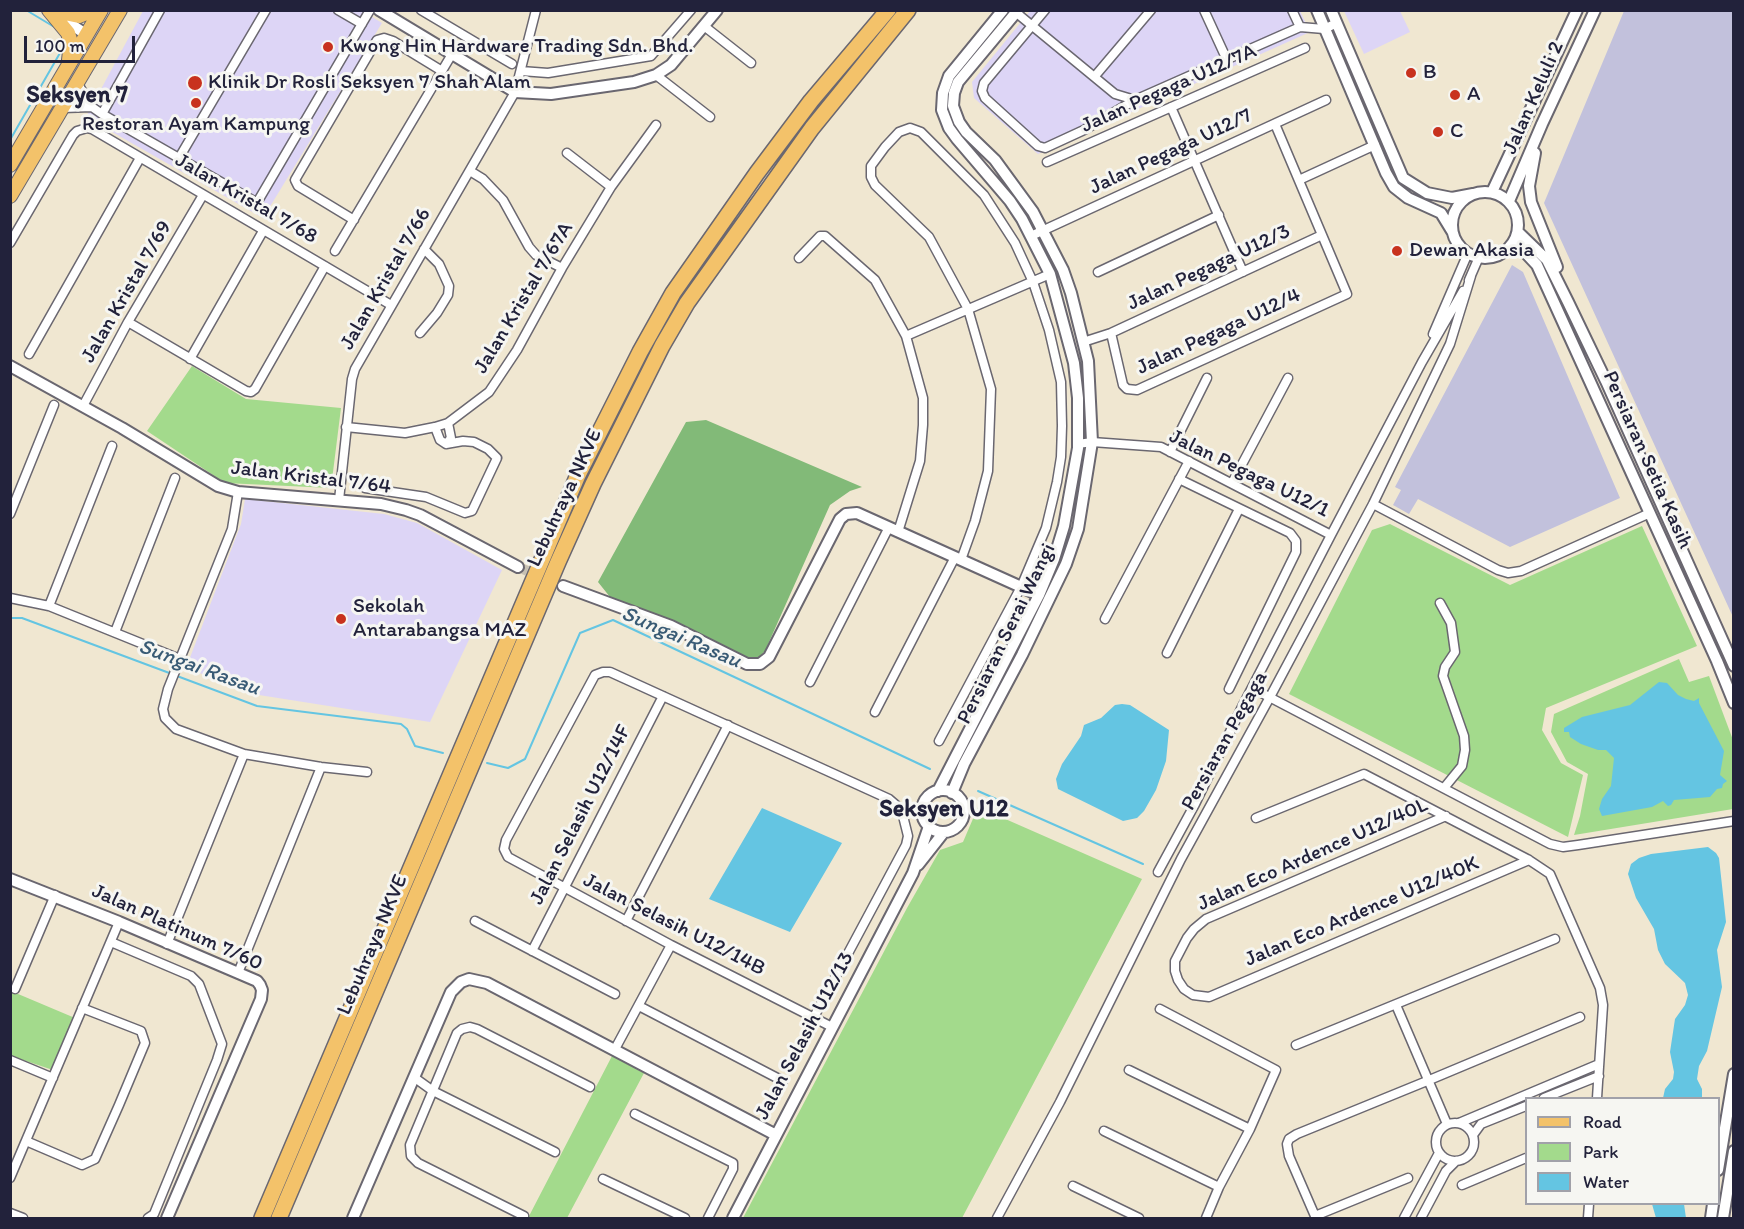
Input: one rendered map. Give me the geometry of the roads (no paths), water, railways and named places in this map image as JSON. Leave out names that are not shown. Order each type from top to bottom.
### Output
[{"type":"highway","name":"Lebuhraya NKVE","points":[[262,1218],[573,485],[640,352],[673,293],[757,173],[811,101],[888,10]]},
{"type":"highway","name":"Lebuhraya NKVE","points":[[279,1218],[558,562],[593,484],[652,365],[687,303],[758,202],[812,128],[908,10]]},
{"type":"main road","points":[[49,10],[79,16],[93,10]]},
{"type":"main road","points":[[49,10],[68,33],[71,43],[71,53],[66,70]]},
{"type":"main road","points":[[10,165],[101,10]]},
{"type":"main road","points":[[87,35],[101,29],[113,10]]},
{"type":"main road","points":[[10,196],[120,10]]},
{"type":"street","points":[[49,10],[87,35]]},
{"type":"street","points":[[102,114],[160,10]]},
{"type":"street","points":[[179,158],[266,10]]},
{"type":"street","points":[[339,10],[362,24]]},
{"type":"street","points":[[78,84],[92,107],[102,114],[254,201],[258,201],[370,10]]},
{"type":"street","points":[[380,10],[515,92],[551,94],[634,82],[656,75],[671,65],[717,10]]},
{"type":"street","points":[[421,10],[512,64]]},
{"type":"street","name":"Jalan Kristal 7/66","points":[[339,500],[346,427],[355,369],[515,92],[536,10]]},
{"type":"street","points":[[521,71],[548,73],[651,56],[691,10]]},
{"type":"street","name":"Persiaran Serai Wangi","points":[[938,791],[1039,595],[1054,559],[1065,526],[1078,444],[1078,398],[1074,363],[1050,274],[1010,201],[949,128],[942,110],[943,93],[949,76],[1003,10]]},
{"type":"street","points":[[1045,10],[984,83],[982,91],[985,98],[1041,148],[1050,147],[1084,130],[1135,100],[1300,27],[1324,29],[1337,23]]},
{"type":"street","points":[[1095,76],[1151,10]]},
{"type":"street","points":[[1204,10],[1227,60]]},
{"type":"street","points":[[1292,10],[1300,27]]},
{"type":"street","points":[[1317,10],[1394,187],[1408,198],[1441,213],[1455,239],[1468,253],[1479,257],[1501,254],[1510,247],[1518,232],[1516,210],[1509,201],[1492,192],[1452,198],[1427,193],[1403,178],[1331,10]]},
{"type":"street","name":"Jalan Keluli 2","points":[[1492,192],[1577,10]]},
{"type":"street","name":"Jalan Keluli 2","points":[[1509,201],[1595,10]]},
{"type":"street","points":[[1016,11],[1115,94],[1135,100]]},
{"type":"street","name":"Persiaran Serai Wangi","points":[[952,793],[964,764],[1022,655],[1066,564],[1078,529],[1092,442],[1091,398],[1083,342],[1063,270],[1044,230],[1021,194],[995,160],[966,132],[953,106],[958,82],[1016,11]]},
{"type":"street","points":[[704,26],[751,63]]},
{"type":"street","points":[[354,220],[298,186],[295,180],[371,50],[377,40],[384,38],[393,41],[442,71]]},
{"type":"street","name":"Jalan Pegaga U12/7A","points":[[1047,162],[1305,48]]},
{"type":"street","points":[[335,251],[452,54]]},
{"type":"street","points":[[656,75],[710,117]]},
{"type":"street","name":"Jalan Pegaga U12/7","points":[[1031,236],[1326,100]]},
{"type":"street","points":[[63,108],[92,107]]},
{"type":"street","points":[[1172,107],[1243,272]]},
{"type":"street","points":[[1275,124],[1322,235]]},
{"type":"street","points":[[1542,124],[1531,170],[1529,186],[1531,202],[1568,302]]},
{"type":"street","name":"Jalan Kristal 7/67A","points":[[346,427],[405,433],[435,427],[448,423],[489,392],[517,350],[562,268],[611,187],[656,125]]},
{"type":"street","points":[[875,712],[958,558],[975,521],[988,471],[991,389],[968,309],[929,237],[872,181],[871,166],[899,132],[910,128],[921,132],[984,195],[1015,243],[1033,282],[1049,330],[1061,382],[1062,426],[1057,482],[1046,528],[1021,587],[939,741]]},
{"type":"street","name":"Jalan Kristal 7/68","points":[[10,243],[73,135],[82,129],[92,129],[391,305]]},
{"type":"street","points":[[1299,180],[1375,146]]},
{"type":"street","points":[[567,153],[611,187]]},
{"type":"street","points":[[29,354],[140,158]]},
{"type":"street","points":[[470,171],[483,179],[503,200],[529,247],[536,255],[562,268]]},
{"type":"street","points":[[1452,231],[1454,213],[1459,205],[1473,194]]},
{"type":"street","name":"Jalan Kristal 7/69","points":[[83,406],[128,322],[203,195]]},
{"type":"street","points":[[1098,272],[1219,216]]},
{"type":"street","points":[[190,359],[263,231]]},
{"type":"street","name":"Persiaran Setia Kasih","points":[[1518,232],[1547,260],[1568,302],[1734,666]]},
{"type":"street","name":"Jalan Pegaga U12/3","points":[[1083,342],[1111,333],[1322,235]]},
{"type":"street","name":"Jalan Pegaga U12/4","points":[[1111,333],[1123,385],[1127,390],[1137,390],[1347,294],[1322,235]]},
{"type":"street","points":[[799,258],[820,236],[825,236],[874,280],[906,336],[923,398],[920,460],[894,530],[810,682]]},
{"type":"street","name":"Persiaran Setia Kasih","points":[[1510,247],[1522,249],[1537,265],[1650,513],[1704,642],[1734,703]]},
{"type":"street","points":[[420,333],[448,295],[449,286],[439,264],[424,249]]},
{"type":"street","name":"Persiaran Pegaga","points":[[1422,362],[1468,253]]},
{"type":"street","name":"Persiaran Pegaga","points":[[997,1218],[1060,1101],[1181,859],[1373,504],[1450,344],[1479,257]]},
{"type":"street","points":[[128,322],[251,392],[255,389],[326,266]]},
{"type":"street","points":[[906,336],[1050,274]]},
{"type":"street","name":"Persiaran Pegaga","points":[[1158,872],[1422,362],[1471,276]]},
{"type":"street","name":"Jalan Kristal 7/64","points":[[10,366],[83,406],[218,486],[238,492],[381,504],[420,515],[518,567]]},
{"type":"street","points":[[1170,452],[1207,378]]},
{"type":"street","points":[[1232,483],[1288,378]]},
{"type":"street","points":[[10,514],[54,405]]},
{"type":"street","points":[[446,444],[451,438],[448,423]]},
{"type":"street","points":[[365,488],[426,497],[465,513],[472,511],[497,458],[488,449],[474,442],[462,441],[446,444],[440,440],[435,427]]},
{"type":"street","name":"Jalan Pegaga U12/1","points":[[1078,444],[1092,442],[1161,447],[1331,536]]},
{"type":"street","points":[[49,606],[112,446]]},
{"type":"street","points":[[1105,619],[1189,461]]},
{"type":"street","points":[[115,632],[175,478]]},
{"type":"street","points":[[1179,479],[1290,533],[1296,541],[1296,552],[1229,689]]},
{"type":"street","points":[[238,492],[232,529],[168,689],[163,709],[169,724],[176,729],[244,754],[367,772]]},
{"type":"street","points":[[1373,504],[1498,570],[1508,573],[1521,571],[1650,513]]},
{"type":"street","points":[[1167,653],[1239,509]]},
{"type":"street","points":[[563,586],[671,626],[747,664],[760,664],[769,657],[840,519],[846,514],[857,513],[1039,595]]},
{"type":"street","points":[[10,598],[49,606],[115,632],[179,663]]},
{"type":"street","points":[[1440,603],[1451,623],[1455,652],[1443,676],[1464,736],[1465,750],[1462,766],[1444,788]]},
{"type":"street","name":"Jalan Selasih U12/14B","points":[[663,696],[610,672],[598,673],[592,678],[506,840],[504,849],[511,860],[832,1027]]},
{"type":"street","points":[[1252,688],[1550,844],[1563,847],[1734,821]]},
{"type":"street","points":[[663,696],[889,799],[902,812],[907,830],[906,845],[814,1017]]},
{"type":"street","name":"Jalan Selasih U12/14F","points":[[532,951],[663,696]]},
{"type":"street","points":[[626,921],[728,725]]},
{"type":"street","points":[[167,944],[244,754]]},
{"type":"street","points":[[238,973],[321,767]]},
{"type":"street","points":[[1256,818],[1364,774],[1529,860],[1550,874],[1600,988],[1603,1005],[1597,1097]]},
{"type":"street","points":[[938,791],[952,793],[962,802],[963,816],[957,827],[944,832],[933,830],[922,815],[924,803],[938,791]]},
{"type":"street","name":"Jalan Eco Ardence U12/40L","points":[[1209,997],[1193,995],[1184,989],[1175,971],[1175,961],[1194,929],[1206,919],[1446,816]]},
{"type":"street","name":"Jalan Selasih U12/13","points":[[913,873],[928,826]]},
{"type":"street","name":"Jalan Selasih U12/13","points":[[733,1218],[913,873],[944,832]]},
{"type":"street","name":"Jalan Eco Ardence U12/40K","points":[[1209,997],[1529,860]]},
{"type":"street","name":"Jalan Platinum 7/60","points":[[10,879],[55,895],[257,981],[262,990],[261,999],[167,1218]]},
{"type":"street","points":[[15,989],[55,895]]},
{"type":"street","points":[[475,921],[615,994]]},
{"type":"street","points":[[10,1178],[119,922]]},
{"type":"street","points":[[1296,1045],[1555,939]]},
{"type":"street","points":[[111,942],[191,976],[199,984],[222,1044],[218,1060],[154,1214],[148,1218]]},
{"type":"street","points":[[615,1049],[671,945]]},
{"type":"street","points":[[353,1218],[451,992],[461,982],[469,979],[487,983],[776,1135]]},
{"type":"street","points":[[1396,1005],[1427,1082],[1447,1124]]},
{"type":"street","points":[[639,1006],[783,1082]]},
{"type":"street","points":[[26,1141],[82,1165],[95,1159],[119,1105],[145,1043],[141,1031],[82,1008]]},
{"type":"street","points":[[1161,1009],[1276,1070],[1250,1129],[1219,1187],[1207,1218]]},
{"type":"street","points":[[1408,1178],[1315,1216],[1289,1156],[1287,1143],[1297,1134],[1580,1017]]},
{"type":"street","points":[[524,1216],[414,1160],[409,1150],[457,1033],[470,1027],[477,1029],[590,1087]]},
{"type":"street","points":[[10,1060],[53,1078]]},
{"type":"street","points":[[1459,1123],[1468,1127],[1473,1135],[1472,1150],[1466,1158],[1456,1161],[1446,1160],[1439,1153],[1436,1138],[1440,1129],[1447,1124],[1459,1123],[1599,1064]]},
{"type":"street","points":[[1129,1070],[1250,1129]]},
{"type":"street","points":[[1720,1164],[1734,1074]]},
{"type":"street","points":[[1546,1097],[1599,1076]]},
{"type":"street","points":[[415,1078],[433,1091],[555,1152]]},
{"type":"street","points":[[1473,1135],[1481,1124],[1525,1107]]},
{"type":"street","points":[[635,1114],[733,1163],[733,1169],[708,1218]]},
{"type":"street","points":[[1104,1131],[1219,1187]]},
{"type":"street","points":[[1723,1218],[1734,1152]]},
{"type":"street","points":[[1404,1218],[1439,1153]]},
{"type":"street","points":[[1462,1185],[1525,1159]]},
{"type":"street","points":[[1421,1218],[1446,1171],[1456,1161]]},
{"type":"street","points":[[603,1179],[685,1218]]},
{"type":"street","points":[[1073,1186],[1139,1218]]},
{"type":"street","points":[[10,1213],[23,1218]]},
{"type":"water","points":[[1659,682],[1667,683],[1678,695],[1686,699],[1694,701],[1699,698],[1699,703],[1724,751],[1720,775],[1727,781],[1710,797],[1674,800],[1668,806],[1663,801],[1652,807],[1602,816],[1599,809],[1602,799],[1611,786],[1614,758],[1606,750],[1598,750],[1581,744],[1570,737],[1569,732],[1564,732],[1564,728],[1582,717],[1630,705]]},
{"type":"water","points":[[1115,705],[1130,705],[1169,730],[1166,761],[1156,790],[1144,811],[1137,818],[1123,821],[1058,789],[1056,779],[1062,764],[1081,736],[1084,725],[1101,718]]},
{"type":"water","points":[[762,808],[842,843],[790,932],[709,899]]},
{"type":"water","points":[[1708,847],[1719,858],[1726,922],[1717,950],[1722,987],[1707,1051],[1699,1066],[1697,1079],[1702,1089],[1702,1097],[1663,1097],[1665,1089],[1673,1079],[1670,1052],[1675,1019],[1685,1005],[1688,995],[1685,983],[1665,964],[1658,950],[1654,929],[1636,898],[1628,874],[1631,864],[1651,854]]},
{"type":"water","points":[[1652,1205],[1684,1205],[1686,1218],[1656,1218]]},
{"type":"waterway","points":[[26,10],[56,28]]},
{"type":"waterway","points":[[10,140],[64,46]]},
{"type":"waterway","name":"Sungai Rasau","points":[[10,618],[22,618],[172,674]]},
{"type":"waterway","name":"Sungai Rasau","points":[[487,763],[508,768],[525,759],[580,633],[613,620],[930,769]]},
{"type":"waterway","name":"Sungai Rasau","points":[[177,676],[257,706],[401,724],[407,729],[415,746],[443,753]]},
{"type":"waterway","name":"Sungai Rasau","points":[[978,791],[1143,864]]},
{"type":"tunnel","points":[[518,567],[556,583]]},
{"type":"place","name":"Kwong Hin Hardware Trading Sdn. Bhd.","points":[[328,47]]},
{"type":"place","name":"B","points":[[1411,73]]},
{"type":"place","name":"Klinik Dr Rosli Seksyen 7 Shah Alam","points":[[195,83]]},
{"type":"place","name":"A","points":[[1455,95]]},
{"type":"place","name":"Restoran Ayam Kampung","points":[[196,103]]},
{"type":"place","name":"C","points":[[1438,132]]},
{"type":"place","name":"Dewan Akasia","points":[[1397,251]]},
{"type":"place","name":"Sekolah Antarabangsa MAZ","points":[[341,619]]},
{"type":"district","name":"Seksyen 7","points":[[77,96]]},
{"type":"district","name":"Seksyen U12","points":[[944,810]]}]
